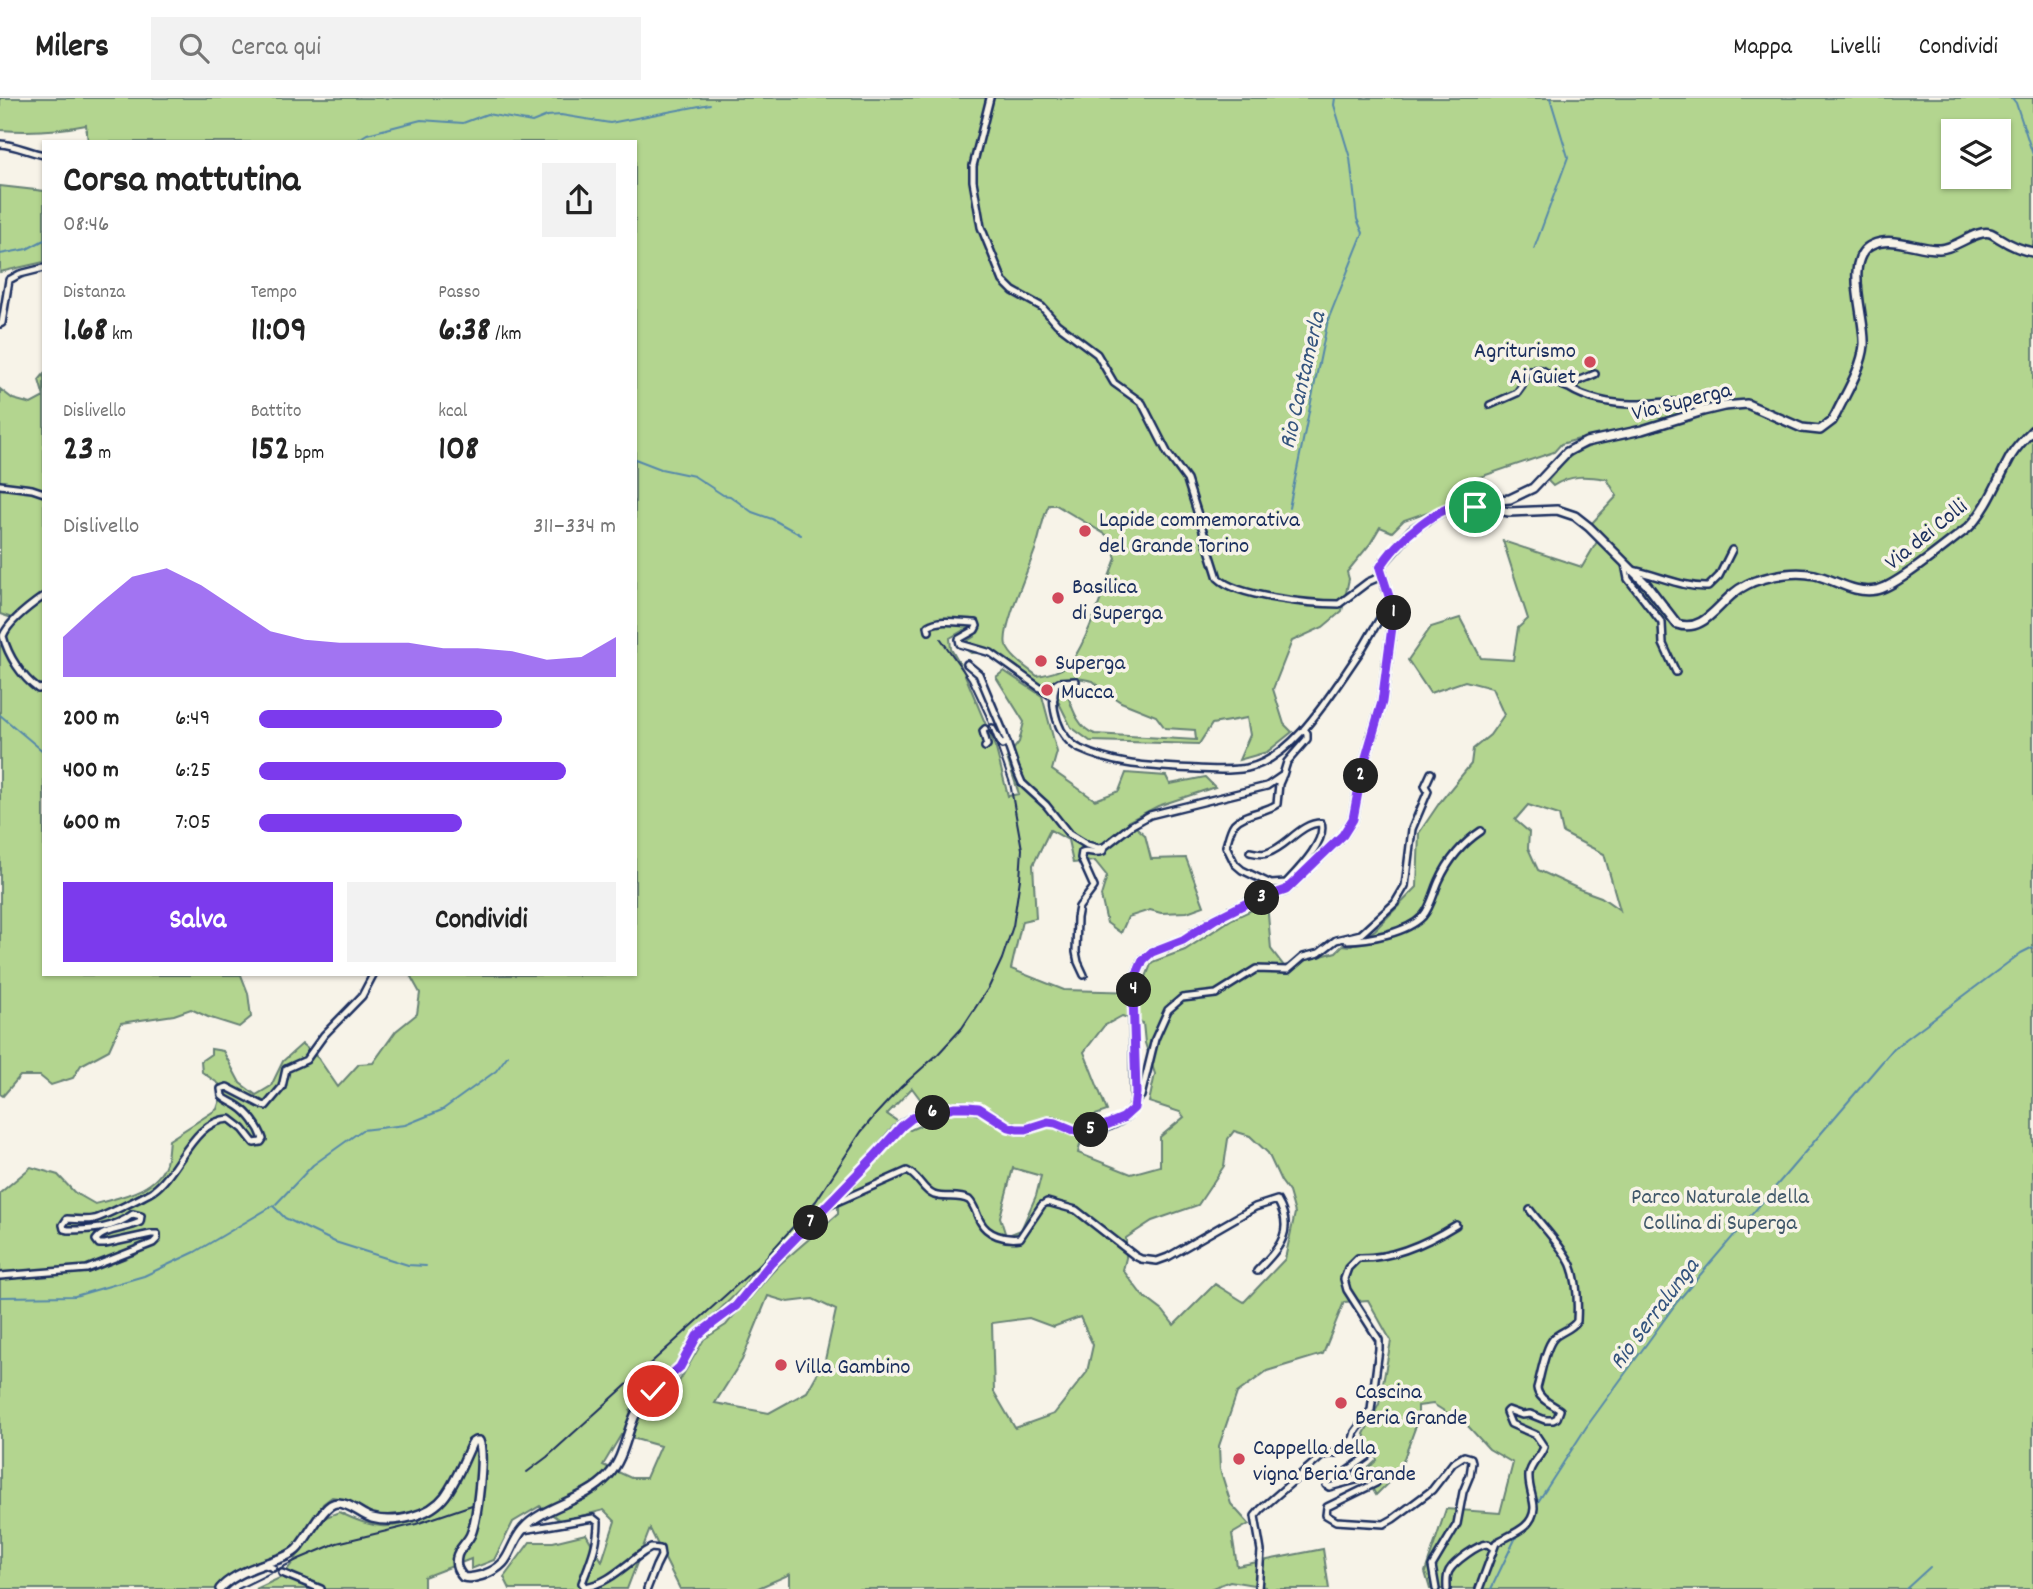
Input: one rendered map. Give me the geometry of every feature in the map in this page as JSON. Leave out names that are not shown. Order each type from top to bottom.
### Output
[{"type":"street","points":[[220,1589],[227,1582],[262,1564],[287,1556],[296,1550],[333,1503],[346,1505],[370,1517],[388,1520],[405,1519],[433,1506],[446,1494],[475,1441],[479,1441],[481,1445],[482,1457],[475,1513],[471,1534],[457,1555],[457,1569],[463,1577],[470,1579],[499,1568],[523,1530],[536,1517],[587,1493],[611,1473],[621,1456],[638,1408],[680,1367],[697,1336],[736,1306],[771,1263],[912,1118],[954,1107],[968,1107],[979,1108],[1009,1127],[1017,1129],[1048,1122],[1086,1131],[1123,1118],[1134,1108],[1135,1101],[1133,993],[1143,960],[1152,952],[1183,940],[1215,919],[1258,899],[1278,894],[1343,835],[1353,819],[1362,771],[1382,702],[1394,612],[1382,576],[1368,582],[1339,604],[1300,602],[1243,590],[1225,584],[1218,578],[1187,480],[1168,454],[1142,403],[1114,383],[1097,354],[1056,324],[1042,307],[1013,291],[1003,281],[981,228],[973,181],[973,166],[990,98]]},
{"type":"street","points":[[0,144],[42,155]]},
{"type":"street","name":"Via Superga","points":[[1382,576],[1380,568],[1383,563],[1412,530],[1451,507],[1510,499],[1523,493],[1539,482],[1567,452],[1586,442],[1642,430],[1724,406],[1747,404],[1811,431],[1819,430],[1832,421],[1858,366],[1864,344],[1856,268],[1864,249],[1873,244],[1885,241],[1940,249],[1982,233],[1990,233],[2020,250],[2033,252]]},
{"type":"street","points":[[0,324],[9,280],[42,268]]},
{"type":"street","points":[[1490,405],[1517,393],[1527,371],[1539,370],[1550,374],[1554,381],[1592,398],[1617,403],[1676,401],[1693,405],[1703,411]]},
{"type":"street","points":[[1569,388],[1573,383],[1595,374]]},
{"type":"street","name":"Via dei Colli","points":[[1466,503],[1509,512],[1558,510],[1576,516],[1647,585],[1670,617],[1677,624],[1684,626],[1702,623],[1735,592],[1747,585],[1759,579],[1788,573],[1814,575],[1862,591],[1886,588],[1978,518],[2011,456],[2033,430]]},
{"type":"street","points":[[0,485],[42,492]]},
{"type":"street","points":[[1628,566],[1695,587],[1707,587],[1718,576],[1732,550]]},
{"type":"street","name":"Via dei Colli","points":[[1628,566],[1628,579],[1662,623],[1663,644],[1676,672]]},
{"type":"street","points":[[42,597],[23,611],[3,636],[21,672],[31,684],[42,688]]},
{"type":"street","points":[[1076,681],[1059,682],[1055,687],[1054,698],[1061,732],[1069,742],[1104,758],[1136,766],[1246,768],[1263,763],[1283,750],[1304,729],[1367,642],[1384,611],[1392,605]]},
{"type":"street","points":[[929,631],[928,626],[942,621],[976,623],[975,630],[961,636],[960,644],[991,653],[1054,698]]},
{"type":"street","points":[[967,664],[979,674],[1023,783],[1046,805],[1069,834],[1087,845],[1104,847]]},
{"type":"street","points":[[992,728],[1002,745],[1007,741]]},
{"type":"street","points":[[985,729],[985,747]]},
{"type":"street","points":[[1289,884],[1271,884],[1242,870],[1235,864],[1226,846],[1234,824],[1277,804],[1279,783],[1287,762],[1307,739],[1304,729]]},
{"type":"street","points":[[1135,1101],[1142,1096],[1159,1029],[1168,1010],[1182,998],[1216,994],[1256,969],[1287,970],[1303,957],[1319,953],[1336,940],[1361,934],[1395,903],[1405,886],[1412,829],[1428,791],[1425,786],[1431,774]]},
{"type":"street","points":[[1084,975],[1076,952],[1077,918],[1079,907],[1094,887],[1081,858],[1082,852],[1103,851],[1104,847],[1132,825],[1150,815],[1267,786],[1283,775]]},
{"type":"street","points":[[1250,852],[1265,854],[1286,843],[1308,825],[1321,823],[1323,829],[1313,850],[1289,884]]},
{"type":"street","points":[[1336,940],[1365,940],[1413,925],[1425,914],[1443,872],[1466,842],[1480,831]]},
{"type":"street","points":[[0,1276],[87,1269],[158,1239],[157,1234],[105,1244],[99,1244],[96,1240],[103,1233],[131,1227],[140,1222],[141,1216],[138,1214],[113,1225],[91,1230],[68,1230],[64,1229],[63,1225],[67,1219],[95,1219],[153,1190],[172,1172],[200,1134],[221,1119],[230,1119],[243,1129],[254,1143],[261,1142],[263,1136],[253,1122],[239,1107],[222,1096],[221,1089],[227,1087],[262,1105],[269,1104],[282,1087],[286,1069],[306,1060],[324,1035],[362,996],[372,976]]},
{"type":"street","points":[[824,1209],[907,1171],[914,1174],[925,1189],[933,1194],[954,1195],[970,1200],[984,1228],[1002,1238],[1020,1238],[1042,1205],[1047,1202],[1076,1210],[1135,1256],[1157,1261],[1255,1207],[1277,1200],[1284,1214],[1287,1230],[1257,1271]]},
{"type":"street","points":[[1479,1589],[1496,1542],[1524,1529],[1527,1524],[1534,1508],[1529,1493],[1529,1474],[1544,1447],[1536,1435],[1511,1424],[1506,1412],[1508,1410],[1522,1415],[1530,1414],[1545,1420],[1557,1418],[1560,1410],[1542,1398],[1538,1388],[1549,1345],[1556,1336],[1570,1329],[1577,1321],[1577,1296],[1570,1264],[1530,1210]]},
{"type":"street","points":[[1258,1589],[1261,1551],[1255,1516],[1323,1455],[1336,1454],[1353,1439],[1371,1410],[1379,1340],[1347,1290],[1344,1279],[1348,1268],[1358,1258],[1387,1256],[1435,1237],[1455,1225]]},
{"type":"street","points":[[1353,1439],[1368,1449],[1368,1456],[1343,1474],[1327,1481],[1326,1485],[1338,1486],[1371,1476],[1380,1478],[1376,1483],[1326,1507],[1326,1515],[1336,1521],[1384,1524],[1432,1490],[1453,1463],[1464,1456],[1471,1458],[1470,1475],[1463,1492],[1457,1524],[1432,1566],[1436,1589]]},
{"type":"street","points":[[523,1530],[593,1518],[598,1522],[593,1559],[582,1583],[585,1587],[605,1580],[651,1548],[660,1549],[661,1556],[648,1589]]},
{"type":"street","points":[[1447,1589],[1447,1578],[1452,1567],[1481,1544],[1488,1544],[1493,1548]]},
{"type":"street","points":[[262,1564],[273,1568]]},
{"type":"street","points":[[282,1573],[321,1589]]},
{"type":"green space","name":"Parco Naturale della Collina di Superga","points":[[0,98],[2033,98],[2033,1589],[1430,1589],[1425,1572],[1446,1509],[1500,1513],[1513,1463],[1489,1449],[1468,1426],[1433,1404],[1418,1406],[1418,1420],[1399,1472],[1376,1495],[1363,1473],[1377,1460],[1364,1434],[1379,1404],[1391,1341],[1368,1300],[1344,1302],[1323,1354],[1267,1371],[1237,1393],[1219,1446],[1220,1469],[1231,1504],[1249,1524],[1232,1534],[1237,1566],[1323,1549],[1329,1589],[1266,1589],[1230,1581],[1210,1589],[790,1589],[790,1574],[756,1589],[680,1589],[650,1529],[627,1589],[510,1589],[504,1577],[530,1542],[553,1542],[586,1534],[602,1561],[615,1521],[604,1510],[561,1521],[540,1506],[513,1522],[494,1560],[471,1569],[471,1559],[424,1577],[424,1589],[256,1589],[282,1577],[326,1517],[339,1512],[370,1524],[399,1525],[428,1514],[448,1495],[410,1513],[389,1518],[368,1514],[332,1497],[323,1504],[293,1548],[259,1563],[218,1589],[0,1589],[0,1193],[31,1167],[58,1175],[74,1192],[95,1204],[136,1191],[155,1180],[167,1160],[169,1140],[217,1109],[220,1100],[219,1084],[202,1072],[201,1061],[211,1054],[211,1049],[223,1051],[240,1083],[256,1095],[271,1086],[283,1061],[302,1044],[318,1058],[338,1087],[359,1064],[373,1063],[396,1031],[417,1014],[420,993],[411,976],[637,976],[637,140],[88,140],[86,125],[43,130],[0,130]],"holes":[[[1579,439],[1609,439],[1610,441],[1574,454],[1548,481],[1553,486],[1573,478],[1607,479],[1617,496],[1591,524],[1601,535],[1582,567],[1503,541],[1528,619],[1518,628],[1513,660],[1481,658],[1460,618],[1431,627],[1408,660],[1430,693],[1465,681],[1492,688],[1504,715],[1490,735],[1473,749],[1471,764],[1419,833],[1417,887],[1375,930],[1350,946],[1343,945],[1336,952],[1284,966],[1271,949],[1267,903],[1232,919],[1185,950],[1152,962],[1140,992],[1064,990],[1011,969],[1022,921],[1036,918],[1033,865],[1050,830],[1068,840],[1073,863],[1095,861],[1107,876],[1101,896],[1107,923],[1121,933],[1128,917],[1150,910],[1161,913],[1187,912],[1204,906],[1186,858],[1151,859],[1145,835],[1129,821],[1158,806],[1215,787],[1205,777],[1170,784],[1166,776],[1126,773],[1119,791],[1095,800],[1052,770],[1057,752],[1042,696],[1004,671],[996,677],[1024,722],[1019,742],[1007,758],[1019,794],[1008,796],[996,749],[963,670],[951,649],[950,638],[972,628],[975,636],[962,647],[971,653],[985,652],[1050,690],[1071,727],[1090,741],[1199,744],[1212,724],[1247,718],[1250,735],[1239,760],[1267,752],[1292,732],[1284,724],[1273,689],[1292,641],[1323,627],[1342,611],[1349,579],[1347,572],[1380,527],[1392,532],[1404,520],[1477,495],[1477,478],[1554,452],[1561,444]],[[1049,505],[1056,505],[1108,536],[1116,558],[1088,631],[1074,657],[1061,669],[1037,676],[1012,654],[1006,645],[1006,637],[1045,515]],[[1073,677],[1093,681],[1121,702],[1156,716],[1165,728],[1195,730],[1196,740],[1095,734],[1088,731],[1072,707],[1064,685]],[[1528,805],[1559,815],[1563,833],[1604,854],[1620,910],[1601,897],[1538,870],[1528,848],[1529,832],[1515,820]],[[1122,1016],[1143,1023],[1145,1043],[1155,1074],[1149,1102],[1180,1112],[1184,1117],[1160,1137],[1160,1166],[1131,1174],[1078,1153],[1087,1118],[1107,1111],[1084,1052],[1104,1026]],[[912,1088],[935,1119],[910,1130],[887,1114]],[[1234,1131],[1250,1136],[1268,1153],[1289,1192],[1295,1213],[1285,1259],[1244,1302],[1215,1284],[1174,1325],[1163,1311],[1142,1295],[1123,1270],[1126,1238],[1152,1221],[1198,1205],[1224,1166],[1228,1139]],[[1013,1168],[1041,1176],[1036,1196],[1021,1230],[1006,1236],[1000,1217]],[[838,1187],[838,1214],[780,1264],[726,1325],[704,1339],[677,1385],[661,1396],[643,1418],[630,1411],[652,1384],[675,1364],[694,1335]],[[768,1296],[788,1302],[813,1299],[836,1310],[825,1360],[807,1392],[769,1413],[715,1403],[742,1360]],[[1080,1317],[1093,1345],[1087,1372],[1054,1414],[1015,1428],[994,1392],[992,1323],[1029,1318],[1053,1327]],[[621,1435],[660,1446],[646,1478],[631,1478],[603,1465]]]},
{"type":"green space","points":[[0,186],[42,191],[42,262],[0,272]]},
{"type":"green space","points":[[0,389],[13,399],[31,404],[42,398],[42,976],[241,976],[248,993],[251,1017],[239,1027],[191,1009],[174,1015],[121,1023],[109,1050],[81,1065],[73,1078],[51,1085],[40,1076],[20,1076],[3,1096],[0,1094],[0,646],[10,630],[12,618],[0,614]]},
{"type":"waterway","name":"Rio Cantamerla","points":[[1289,508],[1328,320],[1363,233],[1357,219],[1350,158],[1334,105],[1335,98]]},
{"type":"waterway","points":[[1534,249],[1568,157],[1550,98]]},
{"type":"waterway","points":[[2012,98],[2033,155]]},
{"type":"waterway","points":[[357,140],[367,134],[421,120],[463,123],[487,114],[532,122],[547,116],[561,115],[610,123],[710,104]]},
{"type":"waterway","points":[[0,254],[27,249],[42,241]]},
{"type":"waterway","points":[[637,460],[661,469],[694,476],[752,512],[772,519],[801,535]]},
{"type":"waterway","points":[[0,715],[42,750]]},
{"type":"waterway","name":"Rio Serralunga","points":[[1536,1505],[1587,1426],[1677,1302],[1894,1048],[2021,953],[2033,947]]},
{"type":"waterway","points":[[0,1297],[75,1296],[144,1276],[195,1252],[276,1204],[313,1165],[362,1130],[405,1125],[442,1110],[496,1071],[508,1055]]},
{"type":"waterway","points":[[273,1206],[285,1218],[335,1242],[408,1265],[426,1266]]},
{"type":"waterway","name":"Rio Serralunga","points":[[1524,1523],[1531,1513]]},
{"type":"waterway","name":"Rio Serralunga","points":[[1491,1589],[1518,1533]]},
{"type":"waterway","points":[[1906,1589],[1930,1567]]},
{"type":"tram line","points":[[527,1472],[547,1457],[760,1264],[816,1201],[861,1132],[901,1087],[962,1028],[989,987],[1013,926],[1022,849],[1010,783],[986,715],[969,679],[941,639]]},
{"type":"tram line","points":[[238,1589],[337,1543],[416,1524],[472,1505]]},
{"type":"place","name":"Agriturismo Ai Guiet","points":[[1590,362]]},
{"type":"place","name":"Lapide commemorativa del Grande Torino","points":[[1085,531]]},
{"type":"place","name":"Basilica di Superga","points":[[1058,598]]},
{"type":"place","name":"Superga","points":[[1041,661]]},
{"type":"place","name":"Mucca","points":[[1047,690]]},
{"type":"place","name":"Villa Gambino","points":[[781,1365]]},
{"type":"place","name":"Cascina Beria Grande","points":[[1341,1403]]},
{"type":"place","name":"Cappella della vigna Beria Grande","points":[[1239,1459]]},
{"type":"route","points":[[653,1391],[680,1367],[697,1336],[736,1306],[771,1263],[912,1118],[954,1107],[968,1107],[979,1108],[1009,1127],[1017,1129],[1048,1122],[1086,1131],[1112,1124],[1134,1108],[1136,1093],[1133,993],[1143,960],[1152,952],[1183,940],[1206,924],[1245,904],[1286,890],[1343,835],[1353,819],[1362,771],[1382,702],[1394,612],[1380,568],[1412,530],[1451,507],[1466,503],[1475,507]]}]
